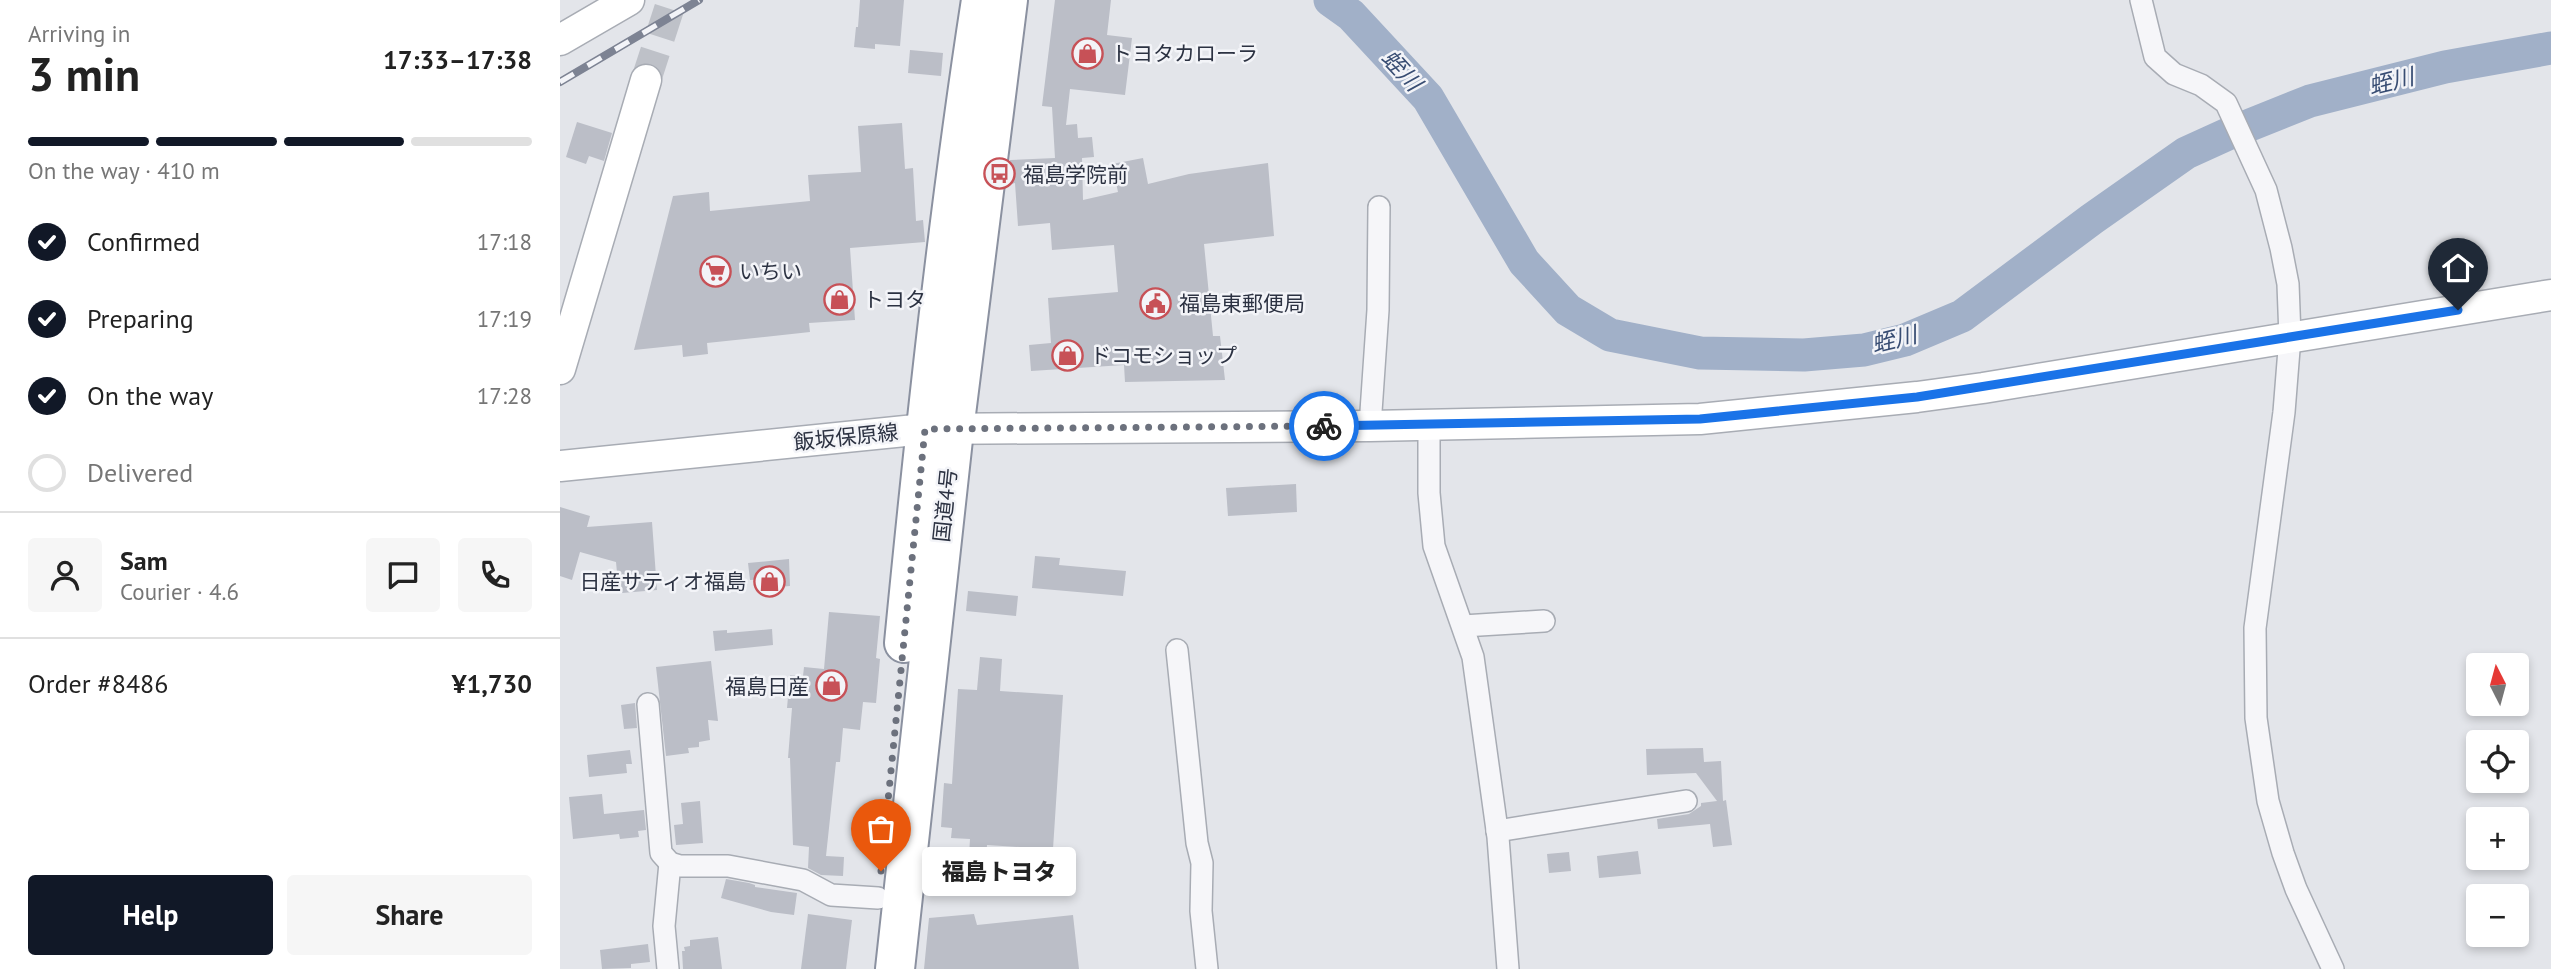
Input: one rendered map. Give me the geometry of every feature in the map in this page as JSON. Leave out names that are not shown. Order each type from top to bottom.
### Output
[{"type":"highway","name":"国道4号","points":[[895,969],[939,430],[958,147],[981,0]]},
{"type":"highway","name":"国道4号","points":[[870,969],[939,430],[1009,0]]},
{"type":"main road","points":[[560,40],[629,0]]},
{"type":"main road","points":[[560,369],[646,80]]},
{"type":"main road","name":"飯坂保原線","points":[[560,466],[939,430],[1370,426],[1700,419],[1917,397],[2551,295]]},
{"type":"street","points":[[2141,0],[2155,57],[2174,74],[2202,85],[2226,103],[2266,190],[2281,248],[2288,284],[2290,338],[2284,412],[2255,628],[2256,718],[2268,801],[2283,853],[2295,889],[2333,969]]},
{"type":"street","points":[[1370,426],[1378,310],[1379,207]]},
{"type":"street","points":[[1429,425],[1429,493],[1434,546],[1473,657],[1497,831],[1508,969]]},
{"type":"street","points":[[1463,626],[1544,621]]},
{"type":"street","points":[[1177,650],[1197,843],[1202,863],[1201,911],[1207,969]]},
{"type":"street","points":[[648,704],[662,853],[670,863],[680,866],[728,866],[803,880],[831,895],[878,898]]},
{"type":"street","points":[[1497,831],[1686,801]]},
{"type":"street","points":[[668,969],[665,905],[670,863]]},
{"type":"building","points":[[860,0],[904,0],[900,46],[875,44],[875,49],[854,47]]},
{"type":"building","points":[[1055,0],[1111,0],[1107,35],[1132,38],[1125,95],[1070,89],[1066,125],[1077,124],[1078,138],[1092,137],[1094,157],[1082,158],[1083,200],[1118,192],[1112,164],[1143,158],[1148,184],[1189,174],[1268,163],[1274,236],[1204,244],[1213,336],[1220,336],[1225,380],[1125,382],[1124,365],[1031,371],[1029,345],[1051,343],[1048,298],[1118,292],[1114,245],[1052,250],[1050,223],[1018,226],[1015,183],[1011,184],[1010,160],[1055,158],[1052,107],[1042,106]]},
{"type":"building","points":[[910,50],[943,53],[941,76],[908,73]]},
{"type":"building","points":[[577,122],[612,133],[604,161],[589,156],[586,164],[566,157]]},
{"type":"building","points":[[902,123],[905,169],[913,168],[916,221],[923,220],[925,242],[850,248],[855,320],[809,323],[810,332],[707,343],[708,354],[683,357],[682,345],[634,350],[673,196],[709,192],[710,211],[810,201],[808,175],[861,172],[858,126]]},
{"type":"building","points":[[1296,484],[1297,512],[1228,516],[1226,488]]},
{"type":"building","points":[[560,507],[590,516],[587,527],[652,522],[657,590],[622,593],[616,562],[580,552],[572,580],[560,576]]},
{"type":"building","points":[[1035,556],[1060,558],[1059,565],[1126,571],[1123,596],[1032,588]]},
{"type":"building","points":[[789,559],[790,586],[769,588],[768,579],[750,580],[748,563]]},
{"type":"building","points":[[968,591],[1018,596],[1016,616],[966,611]]},
{"type":"building","points":[[829,612],[880,616],[876,703],[863,702],[860,730],[843,728],[840,762],[836,762],[826,856],[844,857],[843,876],[821,875],[808,868],[809,847],[793,845],[788,758],[792,708],[787,708],[790,675],[803,676],[804,667],[824,669]]},
{"type":"building","points":[[772,629],[773,645],[715,651],[713,631],[727,630],[727,633]]},
{"type":"building","points":[[980,657],[1002,659],[1000,691],[1063,695],[1053,849],[987,845],[984,890],[967,889],[970,839],[951,838],[952,828],[941,827],[944,783],[952,784],[958,689],[977,690]]},
{"type":"building","points":[[711,661],[718,721],[708,720],[710,740],[699,742],[699,747],[688,748],[689,753],[666,756],[656,667]]},
{"type":"building","points":[[635,703],[637,728],[624,729],[621,705]]},
{"type":"building","points":[[1703,748],[1704,762],[1721,761],[1723,801],[1726,800],[1732,845],[1713,847],[1710,824],[1658,829],[1657,819],[1689,814],[1701,806],[1701,803],[1717,801],[1696,773],[1647,775],[1646,749]]},
{"type":"building","points":[[630,750],[632,764],[626,764],[627,773],[589,777],[587,755]]},
{"type":"building","points":[[602,794],[604,814],[644,810],[646,830],[638,831],[639,837],[620,839],[619,834],[573,839],[569,797]]},
{"type":"building","points":[[700,801],[703,843],[676,845],[674,825],[683,824],[681,803]]},
{"type":"building","points":[[1638,851],[1641,874],[1599,878],[1597,856]]},
{"type":"building","points":[[1569,852],[1571,871],[1549,873],[1547,854]]},
{"type":"building","points":[[726,879],[749,883],[755,887],[797,893],[794,915],[771,912],[721,898]]},
{"type":"building","points":[[808,914],[852,920],[846,969],[801,969]]},
{"type":"building","points":[[974,914],[977,925],[1073,915],[1079,969],[924,969],[929,918]]},
{"type":"building","points":[[718,937],[722,969],[683,969],[682,951],[685,951],[684,947],[690,946],[690,940]]},
{"type":"building","points":[[648,944],[650,962],[631,964],[631,968],[602,969],[600,950]]},
{"type":"waterway","name":"蛭川","points":[[1330,0],[1351,15],[1428,98],[1524,262],[1568,310],[1610,335],[1700,353],[1804,355],[1864,350],[1905,340],[1962,316],[2186,153],[2230,133],[2310,101],[2445,67],[2551,48]]},
{"type":"tunnel","points":[[646,80],[672,0]]},
{"type":"railway","points":[[560,82],[699,0]]},
{"type":"way so far","points":[[881,871],[925,429],[1324,426]]},
{"type":"place","name":"トヨタカローラ","points":[[1088,53]]},
{"type":"place","name":"福島学院前","points":[[1000,174]]},
{"type":"place","name":"いちい","points":[[716,271]]},
{"type":"place","name":"トヨタ","points":[[840,299]]},
{"type":"place","name":"福島東郵便局","points":[[1156,303]]},
{"type":"place","name":"ドコモショップ","points":[[1067,355]]},
{"type":"place","name":"日産サティオ福島","points":[[769,581]]},
{"type":"place","name":"福島日産","points":[[832,686]]},
{"type":"place","name":"福島トヨタ","points":[[881,871]]},
{"type":"route","points":[[1324,426],[1700,419],[1917,397],[2458,310]]}]
